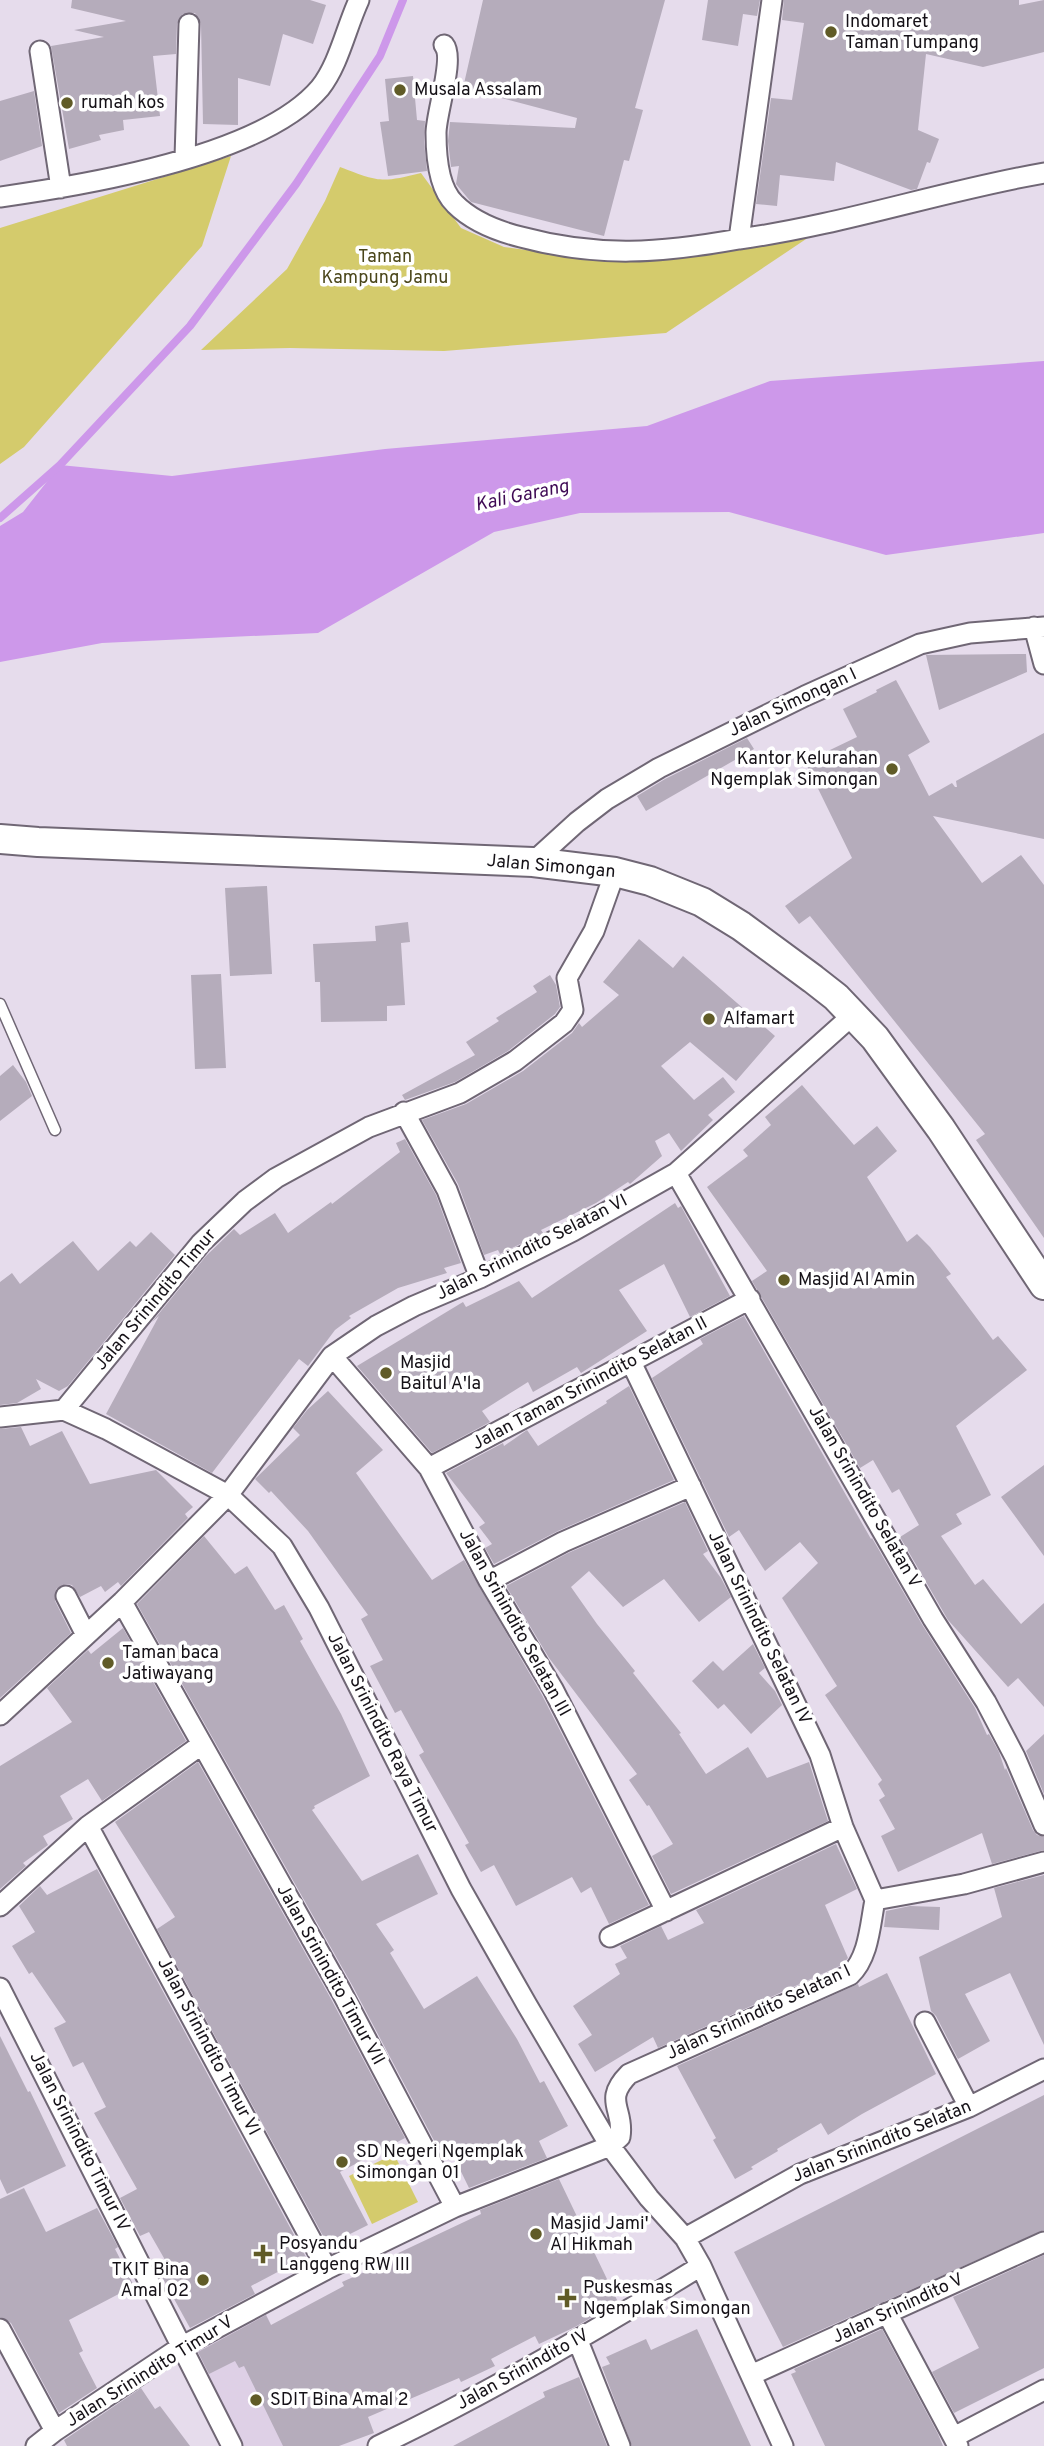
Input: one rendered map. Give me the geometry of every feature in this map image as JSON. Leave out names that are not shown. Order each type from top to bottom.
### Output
[{"type":"main road","name":"Jalan Simongan","points":[[0,839],[533,862],[615,872],[650,881],[702,902],[741,926],[813,979],[853,1014],[875,1038],[941,1129],[1044,1285]]},
{"type":"street","points":[[739,239],[772,0]]},
{"type":"street","points":[[0,197],[61,188],[185,159],[260,132],[310,99],[329,74],[356,1]]},
{"type":"street","points":[[185,159],[189,24]]},
{"type":"street","points":[[444,45],[449,58],[436,129],[436,159],[446,190],[453,203],[471,217],[497,230],[547,244],[607,253],[680,250],[779,234],[968,187],[1044,173]]},
{"type":"street","points":[[40,51],[61,188]]},
{"type":"street","points":[[1039,627],[1044,664]]},
{"type":"street","name":"Jalan Simongan I","points":[[533,862],[607,799],[659,768],[795,701],[920,644],[970,632],[1039,627]]},
{"type":"street","name":"Jalan Srinindito Timur","points":[[64,1410],[201,1243],[245,1201],[276,1178],[357,1133],[404,1112],[460,1093],[515,1061],[571,1015],[574,1004],[567,978],[594,931],[615,872]]},
{"type":"street","name":"Jalan Srinindito Selatan VI","points":[[0,1715],[122,1602],[228,1494],[332,1356],[376,1326],[573,1231],[677,1173],[853,1014]]},
{"type":"street","points":[[404,1112],[447,1190],[480,1278]]},
{"type":"street","name":"Jalan Srinindito Selatan V","points":[[677,1173],[933,1619],[986,1702],[1015,1757],[1044,1825]]},
{"type":"street","name":"Jalan Taman Srinindito Selatan II","points":[[429,1468],[750,1299]]},
{"type":"street","name":"Jalan Srinindito Selatan III","points":[[332,1356],[429,1468],[489,1581],[553,1689],[666,1911]]},
{"type":"street","name":"Jalan Srinindito Selatan IV","points":[[631,1362],[820,1755],[843,1827],[875,1900]]},
{"type":"street","points":[[0,1417],[64,1410]]},
{"type":"street","name":"Jalan Srinindito Raya Timur","points":[[64,1410],[106,1429],[228,1494],[282,1546],[318,1608],[461,1889],[610,2146],[649,2198],[685,2238],[701,2266],[783,2446]]},
{"type":"street","points":[[489,1581],[562,1542],[691,1486]]},
{"type":"street","points":[[66,1596],[86,1635]]},
{"type":"street","name":"Jalan Srinindito Timur VII","points":[[122,1602],[341,1991],[455,2207]]},
{"type":"street","points":[[0,1906],[88,1826],[201,1745]]},
{"type":"street","name":"Jalan Srinindito Timur VI","points":[[88,1826],[327,2269]]},
{"type":"street","points":[[610,1937],[843,1827]]},
{"type":"street","points":[[875,1900],[964,1884],[1044,1862]]},
{"type":"street","name":"Jalan Srinindito Selatan I","points":[[610,2146],[620,2137],[622,2127],[615,2102],[617,2085],[629,2074],[850,1975],[859,1967],[863,1955],[875,1900]]},
{"type":"street","name":"Jalan Srinindito Timur IV","points":[[0,1988],[232,2446]]},
{"type":"street","points":[[925,2022],[969,2107]]},
{"type":"street","name":"Jalan Srinindito Selatan","points":[[685,2238],[800,2174],[969,2107],[1044,2070]]},
{"type":"street","name":"Jalan Srinindito Timur V","points":[[36,2446],[181,2347],[327,2269],[455,2207],[610,2146]]},
{"type":"street","name":"Jalan Srinindito V","points":[[751,2375],[1044,2242]]},
{"type":"street","name":"Jalan Srinindito IV","points":[[378,2446],[431,2421],[578,2341],[701,2266]]},
{"type":"street","points":[[887,2314],[956,2442],[1044,2390]]},
{"type":"street","points":[[0,2329],[55,2431]]},
{"type":"street","points":[[578,2341],[620,2446]]},
{"type":"lane","points":[[0,1004],[55,1130]]},
{"type":"shaded area","name":"SDIT Bina Amal 2","points":[[264,2310],[326,2446],[226,2446],[190,2347]]},
{"type":"green space","points":[[231,156],[202,246],[24,447],[0,464],[0,228]]},
{"type":"green space","name":"Taman Kampung Jamu","points":[[340,167],[380,179],[421,173],[461,228],[504,247],[606,261],[625,240],[655,257],[818,231],[666,333],[444,351],[290,348],[201,350],[287,269],[325,201]]},
{"type":"green space","points":[[394,2154],[418,2202],[372,2224],[349,2176]]},
{"type":"water","name":"Kali Garang","points":[[1044,361],[1044,533],[886,555],[729,512],[580,513],[494,532],[318,633],[102,643],[0,662],[0,526],[23,512],[60,465],[172,476],[385,449],[647,426],[770,381]]},
{"type":"building","points":[[72,0],[310,0],[326,5],[313,44],[283,34],[270,86],[238,78],[238,125],[203,124],[201,24],[195,13],[183,14],[177,24],[176,54],[153,56],[160,116],[123,120],[124,130],[99,135],[101,140],[69,149],[51,46],[104,37],[74,30],[126,21],[71,8]]},
{"type":"building","points":[[483,0],[665,0],[635,108],[643,110],[629,161],[624,160],[604,236],[471,202],[456,184],[459,166],[451,167],[448,141],[450,122],[575,128],[577,118],[463,88]]},
{"type":"building","points":[[708,0],[760,0],[757,16],[743,14],[738,46],[702,40]]},
{"type":"building","points":[[784,0],[1019,0],[1019,5],[1044,0],[1044,52],[983,67],[926,54],[918,130],[939,139],[917,189],[911,190],[836,162],[834,181],[780,175],[777,206],[756,204],[771,98],[792,100],[804,23],[782,20]]},
{"type":"building","points":[[413,76],[417,120],[425,121],[427,171],[388,176],[380,122],[389,121],[385,79]]},
{"type":"building","points":[[34,91],[42,146],[0,161],[0,101]]},
{"type":"building","points":[[1026,654],[1027,672],[939,710],[926,655]]},
{"type":"building","points":[[896,680],[930,742],[908,755],[929,796],[952,783],[957,787],[956,781],[1044,733],[1044,839],[933,816],[982,883],[1021,855],[1044,885],[1044,1238],[976,1140],[985,1134],[810,916],[799,924],[785,906],[852,858],[805,762],[857,737],[843,709]]},
{"type":"building","points":[[747,738],[754,749],[646,811],[637,796]]},
{"type":"building","points":[[267,886],[272,974],[230,976],[225,888]]},
{"type":"building","points":[[408,922],[410,942],[401,943],[405,1005],[387,1006],[387,1021],[321,1022],[320,982],[315,982],[313,944],[376,941],[375,926]]},
{"type":"building","points":[[639,939],[673,968],[683,956],[775,1036],[736,1081],[690,1042],[661,1066],[694,1100],[723,1077],[735,1092],[708,1115],[713,1120],[681,1151],[669,1133],[655,1141],[662,1156],[630,1184],[628,1182],[596,1203],[541,1230],[543,1233],[500,1254],[498,1250],[484,1255],[458,1184],[422,1120],[466,1104],[523,1071],[572,1033],[579,1023],[582,1027],[619,995],[603,982]]},
{"type":"building","points":[[221,974],[226,1068],[195,1069],[191,975]]},
{"type":"building","points":[[550,975],[556,985],[560,1007],[555,1014],[508,1051],[455,1082],[405,1100],[402,1095],[475,1055],[466,1042],[499,1021],[496,1018],[537,992],[533,986]]},
{"type":"building","points":[[13,1065],[26,1082],[32,1096],[0,1121],[0,1076]]},
{"type":"building","points":[[802,1085],[854,1145],[877,1126],[897,1151],[867,1177],[907,1242],[917,1234],[930,1247],[951,1274],[946,1277],[993,1340],[998,1336],[1027,1370],[956,1426],[991,1495],[956,1514],[962,1524],[941,1536],[975,1585],[983,1579],[1021,1624],[1044,1603],[1044,1707],[1018,1678],[1008,1687],[948,1620],[900,1537],[919,1525],[899,1489],[892,1493],[873,1460],[860,1468],[752,1281],[767,1271],[707,1187],[748,1156],[743,1150],[771,1125],[765,1117]]},
{"type":"building","points":[[405,1139],[436,1195],[461,1263],[444,1268],[447,1273],[398,1288],[349,1316],[351,1318],[335,1330],[308,1366],[299,1359],[212,1473],[106,1414],[159,1316],[152,1322],[206,1256],[234,1229],[240,1235],[275,1213],[288,1233],[331,1202],[332,1204],[400,1152],[396,1143]]},
{"type":"building","points":[[675,1203],[678,1208],[681,1206],[730,1296],[690,1317],[664,1264],[619,1290],[647,1331],[581,1373],[577,1367],[533,1392],[528,1382],[482,1411],[490,1422],[432,1453],[357,1366],[463,1302],[466,1307],[519,1281],[532,1298]]},
{"type":"building","points":[[151,1232],[175,1255],[68,1386],[59,1391],[36,1379],[41,1389],[17,1403],[0,1405],[0,1282],[12,1273],[20,1284],[73,1241],[98,1271],[130,1241],[136,1247]]},
{"type":"building","points":[[744,1316],[871,1539],[975,1708],[987,1735],[989,1734],[999,1752],[1033,1830],[1044,1837],[1044,1850],[992,1864],[982,1833],[898,1872],[881,1836],[895,1829],[879,1800],[885,1796],[878,1784],[882,1780],[825,1695],[837,1686],[782,1598],[818,1563],[800,1542],[765,1571],[739,1530],[729,1537],[652,1378],[703,1344],[700,1339]]},
{"type":"building","points":[[629,1386],[674,1480],[558,1531],[494,1564],[485,1548],[492,1544],[479,1527],[485,1523],[446,1473],[503,1443],[504,1446],[527,1430],[538,1446]]},
{"type":"building","points":[[328,1391],[383,1450],[356,1473],[432,1580],[464,1560],[542,1695],[649,1905],[609,1924],[591,1887],[581,1893],[572,1877],[516,1906],[494,1865],[481,1872],[465,1845],[469,1843],[419,1755],[424,1752],[401,1710],[395,1713],[370,1666],[383,1660],[361,1619],[368,1615],[308,1531],[271,1491],[269,1493],[255,1479],[300,1435],[293,1428],[307,1410]]},
{"type":"building","points":[[21,1427],[30,1446],[62,1431],[90,1484],[156,1470],[193,1507],[185,1514],[188,1518],[121,1586],[118,1582],[105,1592],[101,1586],[80,1597],[72,1585],[66,1584],[56,1589],[55,1601],[71,1633],[0,1698],[0,1429]]},
{"type":"building","points":[[1044,1465],[1044,1556],[1001,1497]]},
{"type":"building","points":[[685,1502],[708,1551],[703,1554],[731,1597],[699,1622],[664,1579],[623,1607],[589,1571],[571,1587],[635,1671],[633,1673],[681,1733],[679,1734],[706,1774],[748,1747],[767,1778],[809,1762],[828,1821],[671,1894],[652,1856],[673,1844],[649,1805],[647,1806],[629,1780],[637,1774],[549,1658],[506,1586],[568,1553]]},
{"type":"building","points":[[204,1536],[235,1574],[247,1566],[275,1610],[284,1605],[370,1776],[314,1806],[312,1810],[362,1881],[418,1854],[438,1894],[376,1924],[394,1950],[390,1953],[424,2009],[477,1976],[517,2039],[540,2083],[544,2081],[568,2126],[539,2141],[547,2158],[469,2188],[448,2145],[439,2150],[352,1985],[137,1604]]},
{"type":"building","points":[[123,1628],[186,1741],[102,1801],[88,1779],[60,1796],[73,1819],[43,1836],[48,1845],[23,1863],[26,1866],[0,1889],[0,1766],[72,1722],[47,1688],[88,1650],[91,1654]]},
{"type":"building","points":[[753,1644],[765,1668],[759,1673],[775,1691],[782,1705],[751,1734],[724,1704],[718,1709],[692,1681],[713,1661],[723,1671]]},
{"type":"building","points":[[1044,1734],[1044,1794],[1026,1751]]},
{"type":"building","points":[[198,1762],[330,1997],[405,2138],[340,2172],[368,2225],[328,2245],[157,1929],[175,1917],[115,1822]]},
{"type":"building","points":[[836,1844],[857,1889],[825,1905],[848,1958],[842,1965],[658,2048],[653,2037],[595,2072],[578,2044],[592,2035],[573,2006],[620,1974],[615,1964],[627,1958],[620,1946],[661,1926],[668,1940],[704,1923],[696,1910]]},
{"type":"building","points":[[97,1869],[306,2257],[251,2286],[255,2294],[190,2328],[162,2277],[172,2272],[149,2232],[140,2236],[120,2198],[137,2189],[94,2113],[106,2107],[83,2062],[73,2067],[54,2028],[66,2022],[32,1972],[29,1974],[12,1946],[35,1932],[19,1906],[40,1886],[47,1895]]},
{"type":"building","points":[[1044,1875],[1044,2045],[1010,1973],[965,1994],[990,2041],[958,2059],[931,2011],[919,1957],[1002,1917],[994,1888]]},
{"type":"building","points":[[910,1906],[940,1907],[939,1930],[884,1927],[886,1911]]},
{"type":"building","points":[[887,1973],[936,2074],[828,2135],[821,2123],[777,2149],[778,2151],[751,2167],[753,2169],[735,2179],[677,2066]]},
{"type":"building","points":[[0,2036],[66,2166],[7,2194],[0,2179]]},
{"type":"building","points":[[1044,2095],[1044,2230],[783,2347],[734,2252]]},
{"type":"building","points":[[559,2179],[618,2302],[575,2327],[539,2344],[535,2336],[491,2359],[495,2366],[461,2382],[459,2378],[368,2417],[374,2433],[339,2446],[283,2446],[244,2366],[239,2368],[235,2361],[209,2374],[198,2352],[266,2315],[271,2325],[344,2286],[342,2282],[376,2267],[375,2264],[481,2214],[480,2210]]},
{"type":"building","points":[[24,2188],[46,2232],[97,2208],[118,2247],[115,2249],[134,2286],[69,2320],[83,2351],[79,2353],[97,2388],[59,2413],[11,2323],[0,2317],[0,2199]]},
{"type":"building","points":[[1044,2255],[1044,2368],[954,2413],[932,2372],[979,2348],[953,2297]]},
{"type":"building","points":[[697,2329],[751,2446],[632,2446],[602,2367],[610,2364],[606,2357],[646,2339],[651,2350]]},
{"type":"building","points":[[882,2329],[943,2446],[825,2446],[791,2374],[796,2372],[794,2369]]},
{"type":"building","points":[[579,2377],[607,2446],[453,2446],[545,2397],[543,2392]]},
{"type":"building","points":[[141,2388],[155,2409],[160,2406],[190,2446],[67,2446],[64,2440]]},
{"type":"waterway","points":[[0,518],[60,465],[190,326],[296,184],[380,56],[403,0]]},
{"type":"place","name":"Indomaret Taman Tumpang","points":[[831,32]]},
{"type":"place","name":"Musala Assalam","points":[[400,90]]},
{"type":"place","name":"rumah kos","points":[[67,103]]},
{"type":"place","name":"Kantor Kelurahan Ngemplak Simongan","points":[[892,769]]},
{"type":"place","name":"Alfamart","points":[[709,1019]]},
{"type":"place","name":"Masjid Al Amin","points":[[784,1280]]},
{"type":"place","name":"Masjid Baitul A'la","points":[[386,1373]]},
{"type":"place","name":"Taman baca Jatiwayang","points":[[108,1663]]},
{"type":"place","name":"SD Negeri Ngemplak Simongan 01","points":[[342,2162]]},
{"type":"place","name":"Masjid Jami' Al Hikmah","points":[[536,2234]]},
{"type":"place","name":"Posyandu Langgeng RW III","points":[[263,2254]]},
{"type":"place","name":"TKIT Bina Amal 02","points":[[203,2280]]},
{"type":"place","name":"Puskesmas Ngemplak Simongan","points":[[567,2298]]},
{"type":"place","name":"SDIT Bina Amal 2","points":[[256,2400]]}]
